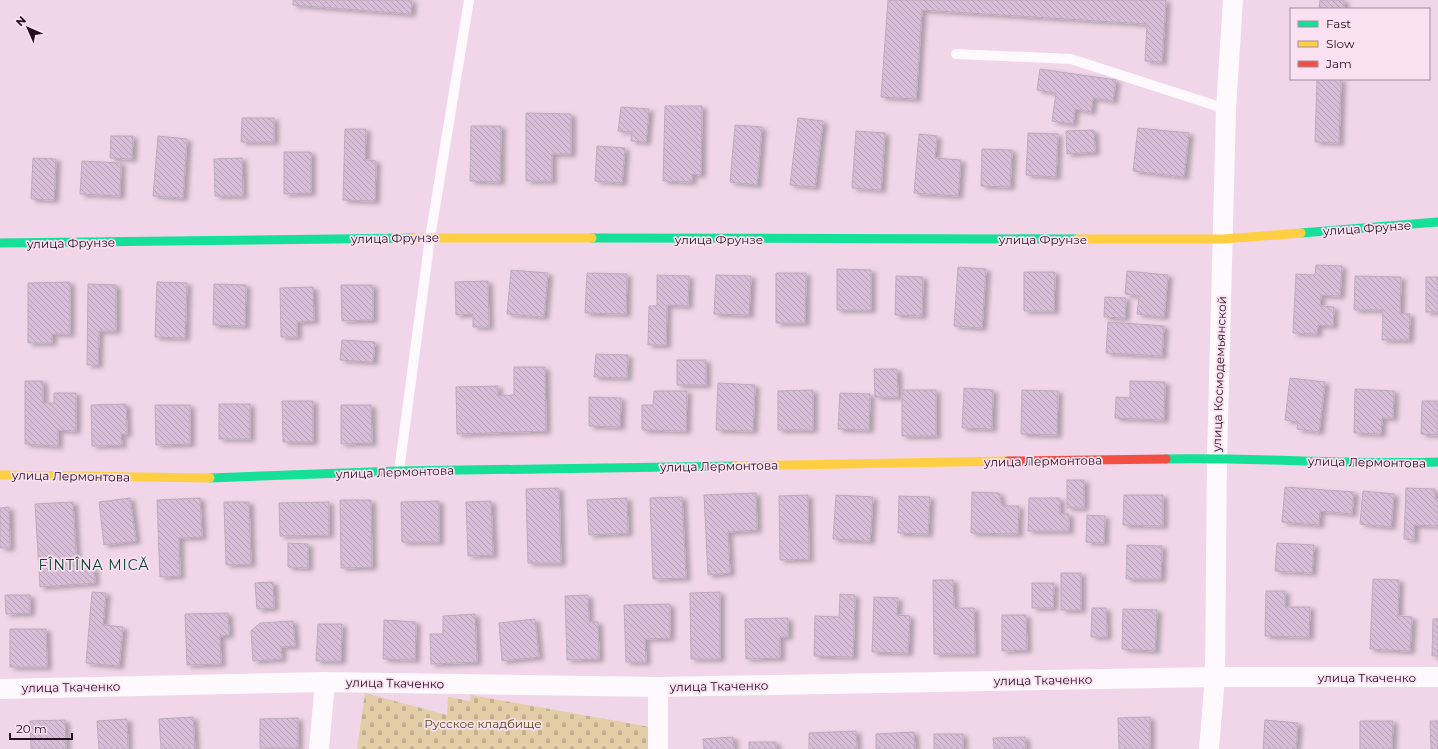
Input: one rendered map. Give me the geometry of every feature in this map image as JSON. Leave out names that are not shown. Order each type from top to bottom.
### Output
[{"type":"street","name":"улица Космодемьянской","points":[[1209,749],[1215,677],[1217,458],[1226,109],[1233,0]]},
{"type":"street","name":"улица Фрунзе","points":[[0,243],[430,238],[1223,239],[1438,222]]},
{"type":"street","name":"улица Лермонтова","points":[[0,475],[223,478],[399,471],[1217,458],[1377,464],[1438,462]]},
{"type":"street","name":"улица Ткаченко","points":[[0,689],[325,682],[658,687],[1215,677],[1438,677]]},
{"type":"street","points":[[319,749],[325,682]]},
{"type":"street","points":[[658,687],[658,749]]},
{"type":"lane","points":[[399,471],[430,238],[469,0]]},
{"type":"lane","points":[[956,54],[1071,59],[1226,109]]},
{"type":"green space","name":"Русское кладбище","points":[[365,693],[447,715],[448,697],[470,701],[471,695],[650,727],[649,749],[357,749]]},
{"type":"building","points":[[293,0],[412,0],[411,14],[293,5]]},
{"type":"building","points":[[888,0],[1166,0],[1162,62],[1145,61],[1147,24],[922,10],[916,99],[881,97]]},
{"type":"building","points":[[1320,0],[1344,0],[1344,8],[1319,8]]},
{"type":"building","points":[[1040,69],[1116,80],[1113,101],[1093,98],[1091,112],[1075,109],[1073,124],[1052,121],[1056,93],[1037,90]]},
{"type":"building","points":[[1317,80],[1341,80],[1339,143],[1315,142]]},
{"type":"building","points":[[665,106],[702,106],[701,175],[692,174],[692,182],[663,181]]},
{"type":"building","points":[[621,107],[649,109],[646,142],[631,141],[632,132],[618,131]]},
{"type":"building","points":[[526,113],[571,114],[571,154],[552,154],[552,181],[526,181]]},
{"type":"building","points":[[242,118],[274,118],[274,142],[241,142]]},
{"type":"building","points":[[798,118],[823,121],[815,187],[790,185]]},
{"type":"building","points":[[735,125],[762,127],[757,185],[730,182]]},
{"type":"building","points":[[471,126],[501,126],[500,182],[470,181]]},
{"type":"building","points":[[1138,128],[1189,133],[1184,177],[1133,171]]},
{"type":"building","points":[[345,129],[366,129],[365,160],[376,161],[375,201],[343,200]]},
{"type":"building","points":[[1094,130],[1095,152],[1067,154],[1066,131]]},
{"type":"building","points":[[856,131],[885,133],[881,190],[852,188]]},
{"type":"building","points":[[1028,133],[1058,134],[1056,177],[1026,175]]},
{"type":"building","points":[[919,134],[937,136],[935,158],[961,160],[958,196],[914,193]]},
{"type":"building","points":[[111,136],[133,136],[132,159],[110,158]]},
{"type":"building","points":[[158,136],[187,139],[183,198],[153,196]]},
{"type":"building","points":[[597,146],[625,148],[622,183],[595,181]]},
{"type":"building","points":[[982,149],[1012,150],[1010,187],[981,186]]},
{"type":"building","points":[[284,152],[311,152],[311,193],[284,194]]},
{"type":"building","points":[[33,158],[56,159],[54,200],[31,199]]},
{"type":"building","points":[[242,158],[243,196],[215,196],[214,159]]},
{"type":"building","points":[[82,161],[121,163],[120,196],[80,194]]},
{"type":"building","points":[[1316,265],[1342,266],[1340,296],[1321,295],[1320,306],[1334,307],[1333,326],[1318,325],[1317,334],[1293,333],[1296,274],[1315,275]]},
{"type":"building","points":[[958,267],[986,269],[982,328],[954,326]]},
{"type":"building","points":[[837,269],[871,270],[871,310],[837,310]]},
{"type":"building","points":[[511,270],[548,273],[544,317],[507,314]]},
{"type":"building","points":[[1127,271],[1168,275],[1164,317],[1137,314],[1139,296],[1125,294]]},
{"type":"building","points":[[1024,272],[1055,272],[1054,311],[1024,311]]},
{"type":"building","points":[[587,273],[627,274],[626,314],[585,313]]},
{"type":"building","points":[[776,273],[806,273],[805,323],[776,323]]},
{"type":"building","points":[[657,275],[689,276],[688,306],[667,305],[666,345],[648,345],[649,306],[657,306]]},
{"type":"building","points":[[716,275],[751,276],[749,315],[714,314]]},
{"type":"building","points":[[896,276],[923,277],[922,316],[895,315]]},
{"type":"building","points":[[1355,276],[1401,277],[1400,314],[1410,314],[1409,340],[1382,340],[1383,310],[1354,310]]},
{"type":"building","points":[[1426,277],[1438,277],[1438,312],[1426,312]]},
{"type":"building","points":[[488,281],[489,327],[473,327],[473,314],[456,315],[455,282]]},
{"type":"building","points":[[70,282],[70,334],[52,334],[52,343],[28,343],[28,283]]},
{"type":"building","points":[[157,282],[187,283],[185,338],[155,337]]},
{"type":"building","points":[[88,284],[116,285],[116,331],[99,331],[98,365],[87,365]]},
{"type":"building","points":[[214,284],[246,285],[245,326],[213,325]]},
{"type":"building","points":[[341,285],[373,285],[373,320],[342,321]]},
{"type":"building","points":[[313,287],[314,321],[297,322],[297,337],[281,337],[280,288]]},
{"type":"building","points":[[1105,297],[1126,298],[1125,318],[1104,317]]},
{"type":"building","points":[[1108,322],[1164,326],[1162,356],[1106,353]]},
{"type":"building","points":[[342,340],[375,342],[373,362],[340,360]]},
{"type":"building","points":[[596,354],[628,355],[627,378],[594,377]]},
{"type":"building","points":[[677,360],[706,360],[706,385],[677,385]]},
{"type":"building","points":[[514,367],[545,367],[546,431],[457,434],[456,387],[498,386],[498,396],[514,395]]},
{"type":"building","points":[[874,369],[897,369],[898,397],[875,397]]},
{"type":"building","points":[[1290,378],[1325,382],[1319,432],[1297,429],[1298,422],[1285,420]]},
{"type":"building","points":[[25,381],[43,381],[43,403],[54,403],[54,393],[76,393],[76,431],[58,430],[58,446],[25,444]]},
{"type":"building","points":[[1130,381],[1165,382],[1164,420],[1115,418],[1116,397],[1130,398]]},
{"type":"building","points":[[718,383],[755,385],[753,431],[716,430]]},
{"type":"building","points":[[964,388],[993,390],[992,429],[962,428]]},
{"type":"building","points":[[1355,389],[1394,391],[1393,418],[1382,418],[1381,434],[1354,433]]},
{"type":"building","points":[[813,390],[813,430],[778,430],[778,391]]},
{"type":"building","points":[[902,390],[936,390],[936,436],[902,436]]},
{"type":"building","points":[[1022,390],[1058,391],[1057,435],[1021,434]]},
{"type":"building","points":[[654,391],[687,391],[686,431],[642,430],[642,405],[653,405]]},
{"type":"building","points":[[840,393],[870,394],[869,430],[838,429]]},
{"type":"building","points":[[589,397],[621,398],[620,427],[589,426]]},
{"type":"building","points":[[282,401],[313,401],[313,442],[283,442]]},
{"type":"building","points":[[1422,401],[1438,401],[1438,435],[1421,434]]},
{"type":"building","points":[[126,404],[127,434],[121,434],[122,445],[92,446],[91,405]]},
{"type":"building","points":[[219,404],[250,404],[250,439],[219,439]]},
{"type":"building","points":[[155,405],[190,405],[190,444],[156,445]]},
{"type":"building","points":[[341,405],[371,405],[372,443],[341,444]]},
{"type":"building","points":[[1067,480],[1084,480],[1084,508],[1067,508]]},
{"type":"building","points":[[1285,487],[1354,492],[1352,514],[1320,511],[1319,525],[1282,522]]},
{"type":"building","points":[[559,488],[561,563],[528,563],[526,489]]},
{"type":"building","points":[[1406,488],[1435,489],[1435,499],[1438,499],[1438,526],[1414,525],[1414,540],[1404,539]]},
{"type":"building","points":[[1363,491],[1394,494],[1391,527],[1360,524]]},
{"type":"building","points":[[972,492],[999,493],[1002,506],[1019,506],[1018,534],[971,533]]},
{"type":"building","points":[[756,493],[757,530],[728,532],[730,573],[708,575],[704,495]]},
{"type":"building","points":[[808,495],[809,559],[780,560],[779,496]]},
{"type":"building","points":[[836,495],[873,497],[870,541],[833,539]]},
{"type":"building","points":[[1124,495],[1163,495],[1163,526],[1123,525]]},
{"type":"building","points":[[899,496],[930,497],[928,534],[898,533]]},
{"type":"building","points":[[682,497],[686,578],[653,579],[650,498]]},
{"type":"building","points":[[130,498],[136,541],[104,545],[99,502]]},
{"type":"building","points":[[200,498],[202,537],[179,538],[180,576],[160,577],[157,500]]},
{"type":"building","points":[[627,498],[628,533],[589,535],[587,500]]},
{"type":"building","points":[[1029,498],[1060,498],[1060,514],[1069,514],[1069,531],[1028,531]]},
{"type":"building","points":[[340,500],[371,500],[372,567],[341,568]]},
{"type":"building","points":[[439,501],[439,542],[402,542],[401,502]]},
{"type":"building","points":[[491,501],[493,555],[468,556],[466,502]]},
{"type":"building","points":[[73,502],[77,569],[94,568],[95,583],[40,587],[35,504]]},
{"type":"building","points":[[224,502],[249,502],[251,564],[226,565]]},
{"type":"building","points":[[329,502],[329,535],[280,536],[279,503]]},
{"type":"building","points":[[9,507],[10,548],[0,548],[0,508]]},
{"type":"building","points":[[1087,515],[1105,516],[1104,543],[1086,542]]},
{"type":"building","points":[[288,543],[308,544],[308,568],[288,567]]},
{"type":"building","points":[[1277,543],[1314,545],[1312,573],[1275,571]]},
{"type":"building","points":[[1127,545],[1162,546],[1161,579],[1126,579]]},
{"type":"building","points":[[1061,573],[1081,573],[1081,610],[1061,610]]},
{"type":"building","points":[[1373,579],[1399,580],[1398,616],[1412,617],[1410,651],[1370,649]]},
{"type":"building","points":[[933,580],[953,580],[954,608],[974,608],[975,654],[934,654]]},
{"type":"building","points":[[273,582],[274,608],[257,609],[255,583]]},
{"type":"building","points":[[1032,583],[1054,583],[1053,608],[1032,608]]},
{"type":"building","points":[[1266,591],[1285,591],[1285,607],[1310,607],[1309,637],[1265,636]]},
{"type":"building","points":[[92,592],[106,593],[103,625],[123,627],[119,666],[86,663]]},
{"type":"building","points":[[720,592],[720,659],[691,659],[690,593]]},
{"type":"building","points":[[840,594],[855,595],[853,657],[814,656],[815,616],[839,617]]},
{"type":"building","points":[[5,595],[30,595],[30,613],[6,614]]},
{"type":"building","points":[[588,595],[589,622],[598,622],[599,659],[567,660],[565,596]]},
{"type":"building","points":[[874,597],[898,598],[897,615],[910,616],[908,653],[872,652]]},
{"type":"building","points":[[670,604],[670,638],[645,639],[646,662],[626,662],[624,605]]},
{"type":"building","points":[[1092,608],[1106,608],[1107,637],[1091,637]]},
{"type":"building","points":[[1123,609],[1157,610],[1155,651],[1122,649]]},
{"type":"building","points":[[228,613],[229,635],[220,636],[221,664],[187,665],[185,614]]},
{"type":"building","points":[[475,614],[477,662],[431,664],[430,634],[443,634],[443,616]]},
{"type":"building","points":[[1002,615],[1026,615],[1027,650],[1002,651]]},
{"type":"building","points":[[788,618],[788,637],[780,637],[780,658],[746,659],[745,619]]},
{"type":"building","points":[[535,619],[539,657],[502,661],[499,623]]},
{"type":"building","points":[[1433,619],[1438,619],[1438,656],[1432,656]]},
{"type":"building","points":[[384,620],[416,622],[415,660],[383,659]]},
{"type":"building","points":[[293,621],[295,646],[281,647],[282,659],[253,661],[251,631],[260,623]]},
{"type":"building","points":[[318,624],[342,624],[341,661],[316,661]]},
{"type":"building","points":[[10,629],[46,629],[47,667],[10,667]]},
{"type":"building","points":[[193,717],[195,749],[161,749],[159,719]]},
{"type":"building","points":[[1150,717],[1150,749],[1119,749],[1118,718]]},
{"type":"building","points":[[298,718],[298,748],[260,748],[260,719]]},
{"type":"building","points":[[127,719],[128,749],[99,749],[97,721]]},
{"type":"building","points":[[65,720],[66,749],[31,749],[30,721]]},
{"type":"building","points":[[1265,720],[1298,723],[1296,749],[1263,749]]},
{"type":"building","points":[[1360,721],[1393,721],[1392,749],[1360,749]]},
{"type":"building","points":[[1430,721],[1438,721],[1438,749],[1431,749]]},
{"type":"building","points":[[856,731],[857,749],[809,749],[809,733]]},
{"type":"building","points":[[914,732],[915,749],[876,749],[876,734]]},
{"type":"building","points":[[934,734],[963,734],[963,749],[934,749]]},
{"type":"building","points":[[733,737],[734,749],[704,749],[703,739]]},
{"type":"building","points":[[1025,737],[1026,749],[994,749],[993,738]]},
{"type":"building","points":[[749,742],[776,742],[776,749],[749,749]]},
{"type":"traffic: fast","points":[[1301,233],[1438,222]]},
{"type":"traffic: fast","points":[[0,243],[414,238]]},
{"type":"traffic: fast","points":[[592,238],[1077,239]]},
{"type":"traffic: fast","points":[[1166,459],[1234,459],[1370,463],[1438,462]]},
{"type":"traffic: fast","points":[[210,478],[399,471],[735,466]]},
{"type":"traffic: slow","points":[[1077,239],[1223,239],[1301,233]]},
{"type":"traffic: slow","points":[[414,238],[592,238]]},
{"type":"traffic: slow","points":[[735,466],[1008,461]]},
{"type":"traffic: slow","points":[[0,475],[210,478]]},
{"type":"traffic: jam","points":[[1008,461],[1166,459]]},
{"type":"district","name":"FÎNTÎNA MICĂ","points":[[94,565]]}]
